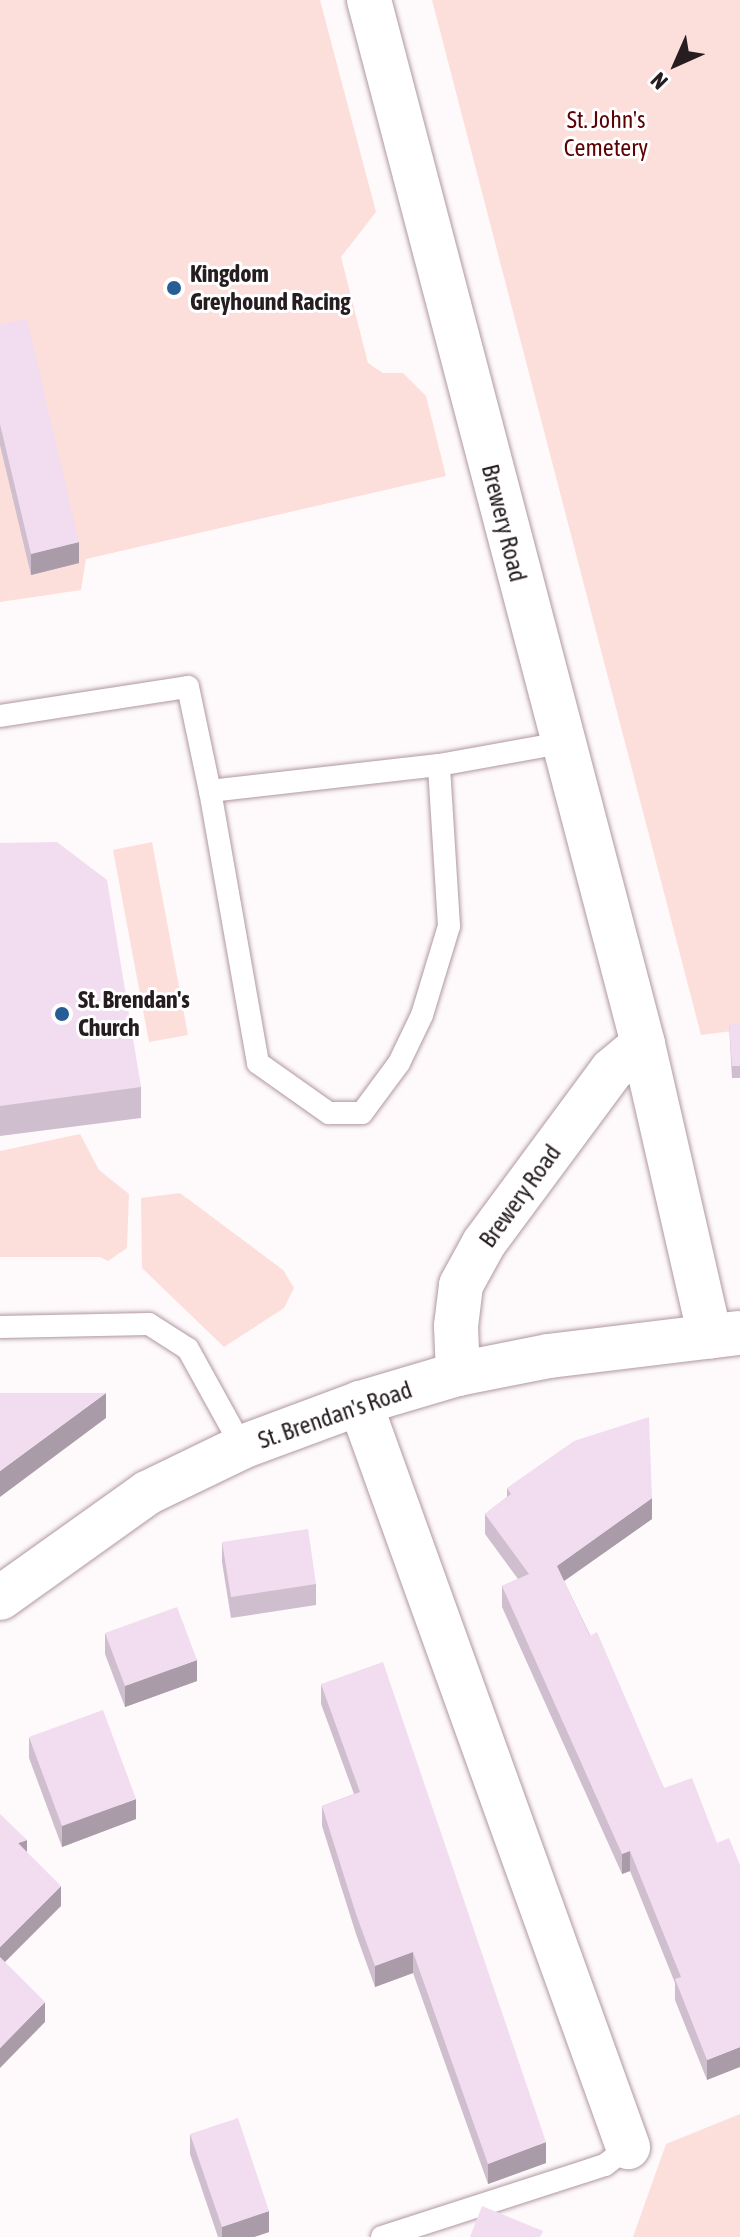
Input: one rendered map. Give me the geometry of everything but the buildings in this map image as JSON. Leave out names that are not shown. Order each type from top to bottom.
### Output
[{"type":"street","name":"Brewery Road","points":[[369,0],[561,743],[725,1334]]},
{"type":"street","name":"Brewery Road","points":[[458,1374],[456,1326],[461,1285],[484,1243],[612,1070],[643,1044]]},
{"type":"street","name":"St. Brendan's Road","points":[[0,1598],[147,1493],[242,1447],[360,1403],[458,1374],[549,1356],[725,1334]]},
{"type":"street","points":[[360,1403],[628,2147]]},
{"type":"lane","points":[[0,716],[188,687],[210,791],[258,1063],[329,1113],[362,1113],[399,1063],[422,1015],[449,926],[439,765]]},
{"type":"lane","points":[[210,791],[439,765],[561,743]]},
{"type":"lane","points":[[0,1327],[149,1324],[188,1349],[242,1447]]},
{"type":"lane","points":[[382,2237],[605,2165],[628,2147]]},
{"type":"green space","name":"Kingdom Greyhound Racing","points":[[0,0],[320,0],[376,212],[341,257],[368,363],[383,373],[403,373],[426,396],[446,476],[86,559],[81,590],[0,602]]},
{"type":"green space","name":"St. John's Cemetery","points":[[432,0],[740,0],[740,1030],[701,1035]]},
{"type":"green space","points":[[152,842],[188,1035],[149,1042],[113,850]]},
{"type":"green space","points":[[80,1134],[99,1170],[129,1194],[127,1248],[108,1261],[100,1257],[0,1257],[0,1151]]},
{"type":"green space","points":[[180,1193],[283,1270],[294,1288],[284,1308],[224,1347],[142,1268],[141,1198]]},
{"type":"green space","points":[[740,2114],[740,2237],[633,2237],[666,2144]]},
{"type":"place","name":"Kingdom Greyhound Racing","points":[[174,288]]},
{"type":"place","name":"St. Brendan's Church","points":[[62,1014]]}]
